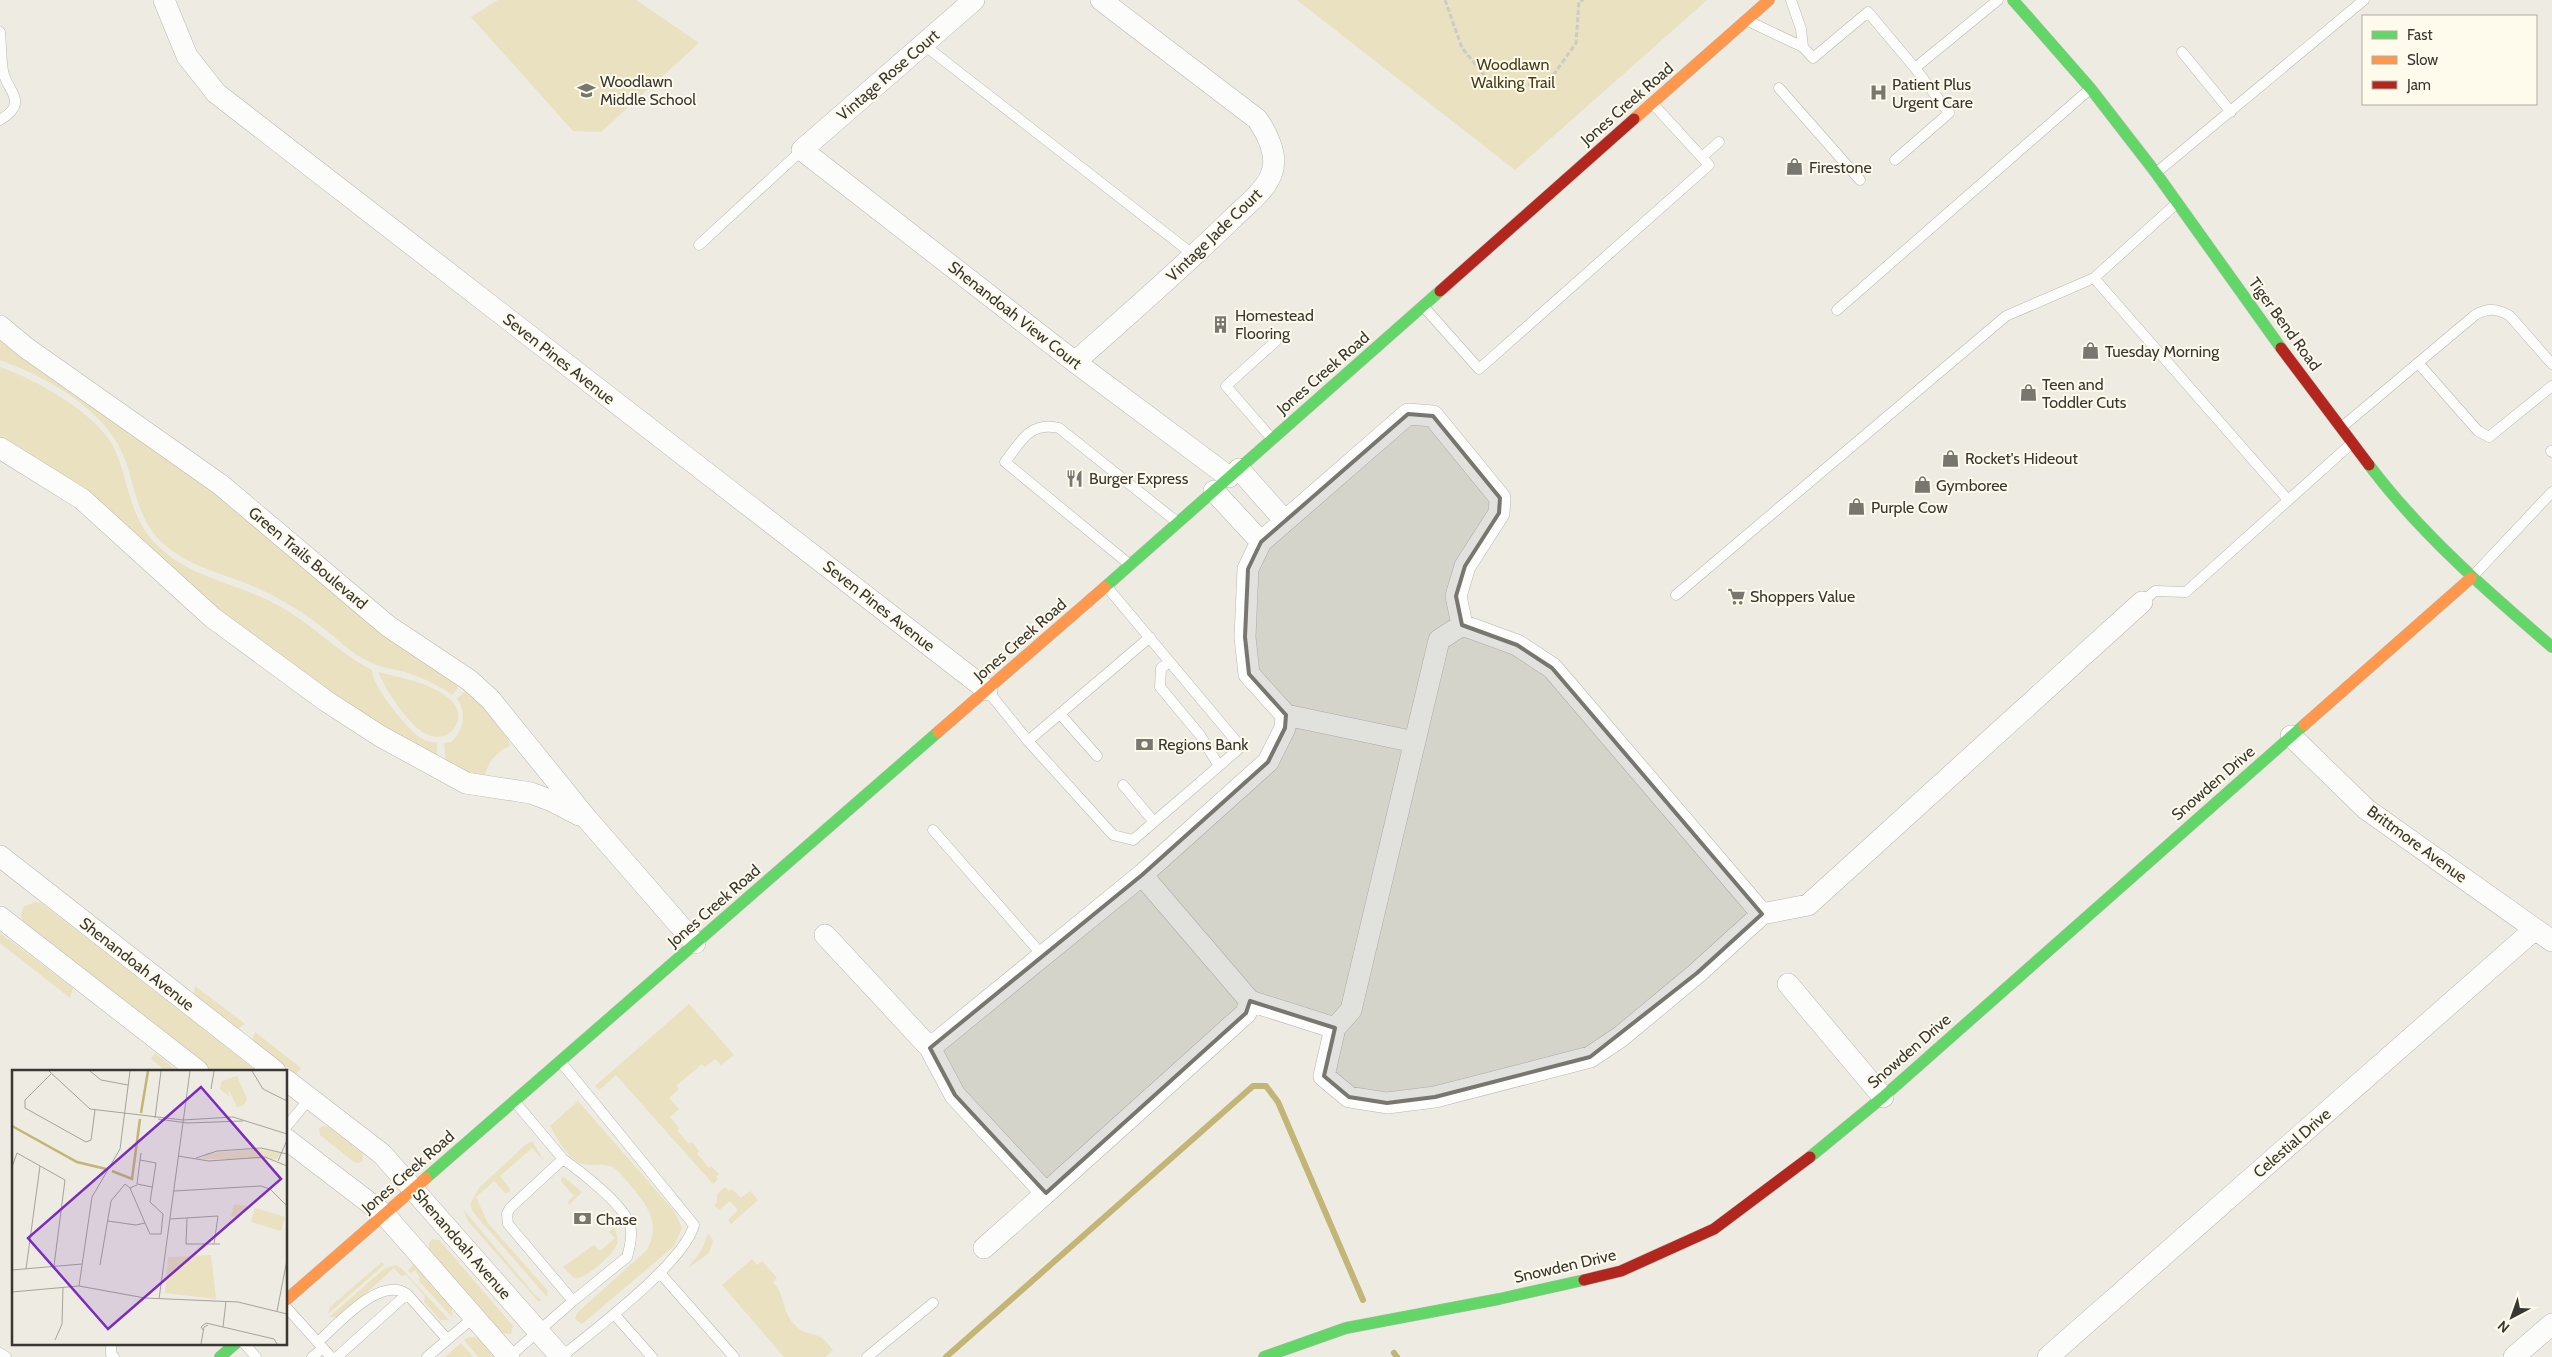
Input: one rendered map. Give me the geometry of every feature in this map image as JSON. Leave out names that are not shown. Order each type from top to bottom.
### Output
[{"type":"main road","name":"Jones Creek Road","points":[[288,1298],[1178,523],[1769,0]]},
{"type":"main road","name":"Tiger Bend Road","points":[[2013,0],[2091,89],[2156,173],[2383,484],[2471,578],[2552,647]]},
{"type":"main road","name":"Snowden Drive","points":[[1264,1357],[1346,1328],[1499,1299],[1620,1271],[1714,1229],[1812,1156],[1883,1097],[2471,578]]},
{"type":"main road","points":[[220,1357],[235,1344]]},
{"type":"street","name":"Seven Pines Avenue","points":[[164,0],[187,56],[216,93],[987,690]]},
{"type":"street","name":"Vintage Rose Court","points":[[802,150],[974,0]]},
{"type":"street","name":"Vintage Jade Court","points":[[1075,362],[1195,256],[1264,187],[1273,171],[1272,151],[1268,134],[1258,119],[1102,0]]},
{"type":"street","name":"Shenandoah View Court","points":[[802,150],[1227,479]]},
{"type":"street","name":"Green Trails Boulevard","points":[[0,326],[25,347],[214,479],[388,626],[469,680],[490,699],[588,820],[695,943]]},
{"type":"street","points":[[1416,742],[1286,716],[1249,674],[1245,637],[1248,569],[1261,542],[1408,414],[1433,416],[1500,498],[1499,513],[1465,566],[1456,596],[1462,625]]},
{"type":"street","name":"Green Trails Boulevard","points":[[0,448],[82,499],[213,618],[326,701],[380,736],[466,783],[531,793],[552,801],[588,820]]},
{"type":"street","points":[[1227,479],[1285,521]]},
{"type":"street","points":[[1227,479],[1261,542]]},
{"type":"street","points":[[1462,625],[1439,640],[1351,1010],[1336,1028],[1324,1076],[1349,1097],[1387,1103],[1435,1097],[1590,1057],[1620,1037],[1698,973],[1762,914],[1808,905],[2142,602]]},
{"type":"street","points":[[1462,625],[1517,645],[1552,668],[1762,914]]},
{"type":"street","points":[[930,1048],[1142,875],[1268,762],[1285,728],[1286,716]]},
{"type":"street","name":"Brittmore Avenue","points":[[2291,736],[2366,809],[2544,935]]},
{"type":"street","name":"Shenandoah Avenue","points":[[0,856],[274,1070]]},
{"type":"street","points":[[1142,875],[1250,1001],[1336,1028]]},
{"type":"street","points":[[0,917],[197,1070]]},
{"type":"street","points":[[825,934],[930,1048],[955,1095],[1046,1193]]},
{"type":"street","name":"Celestial Drive","points":[[2048,1357],[2544,935]]},
{"type":"street","points":[[1788,984],[1883,1097]]},
{"type":"street","points":[[984,1248],[1246,1013],[1250,1001]]},
{"type":"street","name":"Shenandoah Avenue","points":[[288,1082],[382,1154],[561,1357]]},
{"type":"street","points":[[288,1141],[384,1214],[509,1357]]},
{"type":"street","points":[[2514,1357],[2552,1324]]},
{"type":"lane","points":[[1791,0],[1801,29],[1803,47]]},
{"type":"lane","points":[[1915,68],[1998,0]]},
{"type":"lane","points":[[2156,173],[2364,0]]},
{"type":"lane","points":[[1747,20],[1803,47],[1813,58],[1868,12],[1915,68],[1949,113],[1895,160]]},
{"type":"lane","points":[[0,32],[4,71],[16,98],[10,113],[0,120]]},
{"type":"lane","points":[[924,45],[1195,256]]},
{"type":"lane","points":[[2182,52],[2231,112]]},
{"type":"lane","points":[[1780,88],[1860,180]]},
{"type":"lane","points":[[1836,310],[2091,89]]},
{"type":"lane","points":[[1423,306],[1478,369],[1709,165],[1652,103]]},
{"type":"lane","points":[[1702,157],[1719,142]]},
{"type":"lane","points":[[699,245],[802,150]]},
{"type":"lane","points":[[1676,595],[2006,316],[2094,278],[2178,202]]},
{"type":"lane","points":[[2094,278],[2288,500]]},
{"type":"lane","points":[[2342,428],[2475,315],[2492,309],[2510,316],[2552,364]]},
{"type":"lane","points":[[1272,439],[1226,386],[1276,341]]},
{"type":"lane","points":[[2419,364],[2478,431],[2489,437],[2552,386]]},
{"type":"lane","points":[[1130,565],[1005,462],[1028,434],[1040,426],[1059,428],[1178,523]]},
{"type":"lane","points":[[2142,602],[2155,591],[2186,592],[2352,443]]},
{"type":"lane","points":[[2471,578],[2552,492]]},
{"type":"lane","points":[[987,690],[1028,741],[1113,836],[1133,840],[1241,748],[1106,586]]},
{"type":"lane","points":[[1028,741],[1150,637]]},
{"type":"lane","points":[[1170,662],[1161,668],[1160,688],[1200,736],[1219,766]]},
{"type":"lane","points":[[1060,714],[1097,756]]},
{"type":"lane","points":[[1123,785],[1154,822]]},
{"type":"lane","points":[[933,830],[1043,956]]},
{"type":"lane","points":[[560,1061],[694,1225],[691,1237],[660,1272],[614,1314],[561,1357]]},
{"type":"lane","points":[[288,1125],[310,1098]]},
{"type":"lane","points":[[509,1357],[627,1256],[631,1236],[630,1225],[625,1217],[600,1189],[563,1159],[514,1101]]},
{"type":"lane","points":[[563,1159],[514,1203],[510,1208],[507,1220],[509,1228],[573,1301]]},
{"type":"lane","points":[[660,1272],[734,1357]]},
{"type":"lane","points":[[312,1357],[320,1345],[376,1293],[390,1289],[402,1290],[407,1294],[447,1339]]},
{"type":"lane","points":[[337,1357],[407,1294]]},
{"type":"lane","points":[[867,1357],[933,1303]]},
{"type":"lane","points":[[288,1309],[330,1357]]},
{"type":"lane","points":[[614,1314],[652,1357]]},
{"type":"lane","points":[[427,1357],[474,1317]]},
{"type":"lane","points":[[112,1344],[110,1354],[114,1357]]},
{"type":"lane","points":[[245,1344],[256,1357]]},
{"type":"lane","points":[[0,1353],[6,1357]]},
{"type":"path","points":[[1445,0],[1462,48],[1493,86],[1546,84],[1576,43],[1579,2],[1584,0]]},
{"type":"highlighted area","points":[[1408,414],[1433,416],[1500,498],[1499,513],[1465,566],[1456,596],[1462,625],[1517,645],[1552,668],[1762,914],[1697,973],[1590,1057],[1435,1097],[1387,1103],[1349,1097],[1324,1076],[1335,1028],[1250,1001],[1246,1013],[1046,1193],[955,1095],[930,1048],[1142,875],[1268,762],[1285,728],[1286,715],[1249,674],[1245,637],[1248,569],[1261,542]]},
{"type":"green space","points":[[498,0],[636,0],[699,43],[601,132],[573,131],[471,17]]},
{"type":"green space","name":"Woodlawn Walking Trail","points":[[1297,0],[1707,0],[1515,170]]},
{"type":"green space","points":[[0,337],[150,443],[458,683],[457,689],[452,695],[417,676],[372,663],[342,644],[299,610],[259,589],[191,562],[166,546],[157,537],[144,518],[126,462],[118,444],[106,427],[74,398],[56,386],[0,360]]},
{"type":"green space","points":[[0,367],[31,380],[65,399],[95,423],[107,436],[120,462],[130,498],[140,522],[146,533],[168,555],[198,572],[279,606],[372,670],[384,697],[408,727],[422,739],[437,743],[437,760],[312,684],[0,439]]},
{"type":"green space","points":[[378,672],[416,682],[442,693],[450,699],[458,713],[455,727],[444,736],[437,737],[421,731],[399,708]]},
{"type":"green space","points":[[466,690],[498,722],[510,746],[493,758],[485,776],[475,778],[446,765],[444,743],[451,742],[459,732],[463,715],[457,699]]},
{"type":"green space","points":[[35,902],[41,903],[256,1070],[212,1070],[23,923],[21,916],[23,907]]},
{"type":"green space","points":[[0,933],[73,988],[70,998],[0,943]]},
{"type":"green space","points":[[195,986],[245,1024],[237,1029],[194,995]]},
{"type":"green space","points":[[689,1004],[734,1055],[721,1065],[715,1059],[705,1067],[702,1064],[676,1086],[679,1089],[669,1098],[679,1109],[670,1117],[679,1128],[677,1131],[689,1144],[692,1142],[699,1151],[697,1154],[709,1168],[711,1166],[719,1174],[716,1177],[718,1179],[713,1184],[616,1075],[599,1090],[595,1086]]},
{"type":"green space","points":[[255,1032],[301,1068],[296,1074],[252,1040]]},
{"type":"green space","points":[[155,1053],[176,1070],[165,1070],[151,1059]]},
{"type":"green space","points":[[578,1101],[674,1211],[682,1228],[674,1246],[582,1324],[575,1319],[577,1313],[647,1250],[651,1241],[653,1224],[643,1201],[620,1172],[615,1168],[604,1165],[582,1164],[574,1159],[562,1146],[550,1126]]},
{"type":"green space","points":[[322,1126],[328,1127],[362,1153],[363,1161],[354,1162],[320,1135],[319,1129]]},
{"type":"green space","points":[[532,1141],[544,1161],[532,1148],[500,1176],[510,1189],[510,1192],[505,1193],[494,1181],[476,1197],[487,1222],[548,1291],[547,1297],[473,1212],[470,1204],[479,1188],[525,1145]]},
{"type":"green space","points":[[564,1177],[582,1192],[569,1205],[568,1201],[574,1196],[561,1181],[561,1178]]},
{"type":"green space","points":[[725,1187],[729,1191],[732,1189],[741,1198],[750,1191],[758,1200],[731,1224],[728,1220],[738,1210],[730,1201],[719,1210],[714,1205],[717,1202],[717,1194]]},
{"type":"green space","points":[[463,1209],[535,1295],[542,1300],[538,1301],[468,1221]]},
{"type":"green space","points":[[614,1227],[617,1237],[616,1246],[609,1256],[597,1267],[584,1276],[574,1278],[563,1267],[594,1245],[600,1251],[615,1238],[609,1232]]},
{"type":"green space","points":[[708,1234],[713,1240],[709,1253],[688,1268],[701,1251]]},
{"type":"green space","points":[[432,1239],[439,1240],[513,1326],[511,1334],[502,1333],[429,1250],[429,1244]]},
{"type":"green space","points":[[752,1259],[757,1265],[762,1261],[777,1278],[773,1282],[780,1293],[787,1314],[794,1324],[805,1332],[822,1338],[833,1350],[825,1357],[784,1357],[722,1285]]},
{"type":"green space","points":[[410,1260],[452,1307],[452,1317],[418,1280],[420,1278],[415,1270],[411,1273],[408,1270],[413,1265]]},
{"type":"green space","points":[[382,1262],[384,1265],[328,1314],[330,1307]]},
{"type":"green space","points":[[395,1265],[401,1268],[449,1320],[440,1320],[424,1301],[425,1296],[406,1275],[401,1276],[394,1268],[339,1317],[329,1317],[384,1269]]},
{"type":"green space","points":[[469,1337],[479,1338],[495,1357],[478,1357],[464,1340]]},
{"type":"green space","points":[[461,1343],[473,1357],[445,1357]]},
{"type":"waterway","points":[[946,1357],[1253,1086],[1266,1086],[1278,1102],[1363,1300]]},
{"type":"waterway","points":[[1394,1353],[1397,1357]]},
{"type":"traffic: fast","points":[[2013,0],[2091,89],[2156,173],[2281,348]]},
{"type":"traffic: fast","points":[[1105,587],[1440,291]]},
{"type":"traffic: fast","points":[[2369,465],[2410,515],[2456,561],[2552,647]]},
{"type":"traffic: fast","points":[[1810,1157],[1883,1097],[2304,725]]},
{"type":"traffic: fast","points":[[426,1178],[938,732]]},
{"type":"traffic: fast","points":[[1264,1357],[1346,1328],[1499,1299],[1584,1280]]},
{"type":"traffic: fast","points":[[220,1357],[235,1344]]},
{"type":"traffic: slow","points":[[1634,119],[1769,0]]},
{"type":"traffic: slow","points":[[2304,725],[2471,578]]},
{"type":"traffic: slow","points":[[938,732],[1105,587]]},
{"type":"traffic: slow","points":[[288,1298],[426,1178]]},
{"type":"traffic: jam","points":[[1440,291],[1634,119]]},
{"type":"traffic: jam","points":[[2281,348],[2369,465]]},
{"type":"traffic: jam","points":[[1584,1280],[1621,1271],[1714,1229],[1810,1157]]},
{"type":"place","name":"Woodlawn Middle School","points":[[586,90]]},
{"type":"place","name":"Patient Plus Urgent Care","points":[[1878,93]]},
{"type":"place","name":"Firestone","points":[[1795,167]]},
{"type":"place","name":"Homestead Flooring","points":[[1221,324]]},
{"type":"place","name":"Tuesday Morning","points":[[2091,351]]},
{"type":"place","name":"Teen and Toddler Cuts","points":[[2028,393]]},
{"type":"place","name":"Rocket's Hideout","points":[[1951,458]]},
{"type":"place","name":"Burger Express","points":[[1075,478]]},
{"type":"place","name":"Gymboree","points":[[1922,485]]},
{"type":"place","name":"Purple Cow","points":[[1857,507]]},
{"type":"place","name":"Shoppers Value","points":[[1736,596]]},
{"type":"place","name":"Regions Bank","points":[[1144,744]]},
{"type":"place","name":"Chase","points":[[582,1219]]}]
